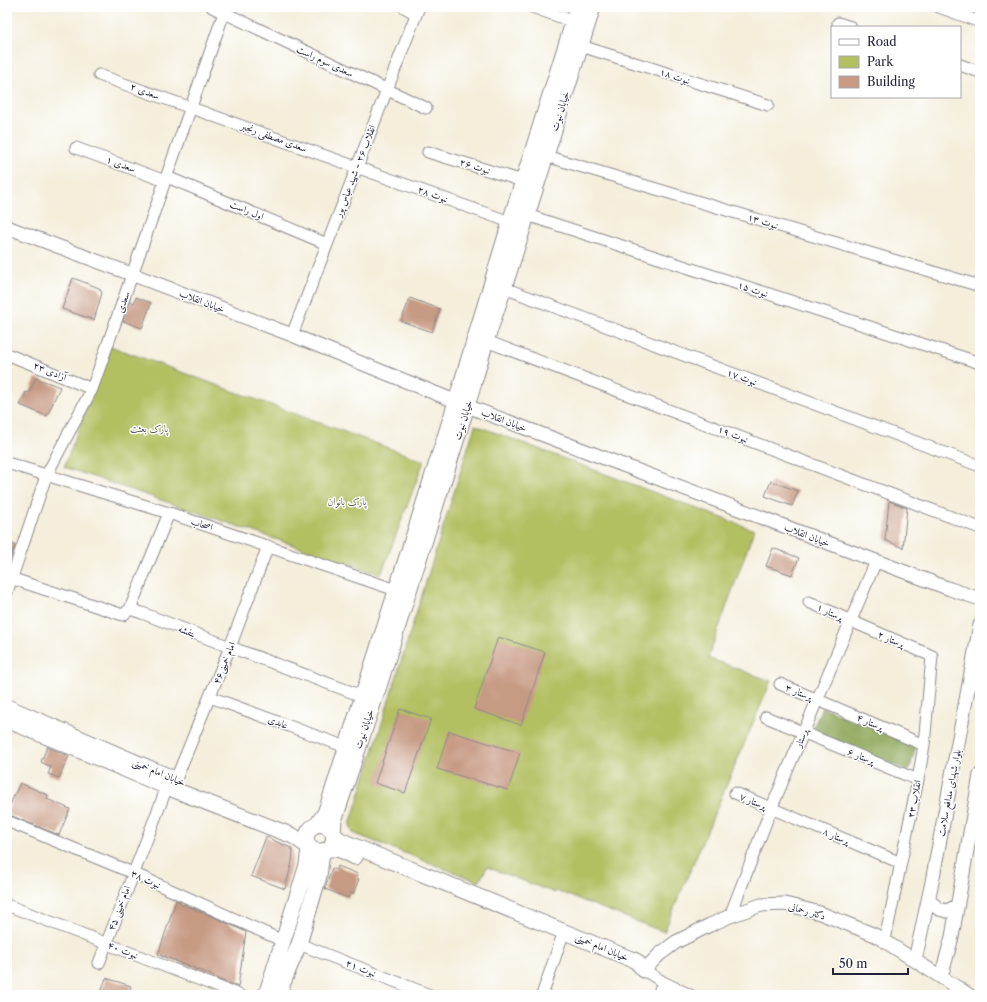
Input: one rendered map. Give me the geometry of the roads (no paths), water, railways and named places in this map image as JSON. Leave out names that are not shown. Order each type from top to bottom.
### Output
[{"type":"main road","name":"خیابان نبوت","points":[[462,403],[518,218],[546,156],[574,44],[574,22],[578,7]]},
{"type":"main road","name":"خیابان نبوت","points":[[333,834],[334,820],[402,592],[451,418],[462,403],[486,341],[504,288],[518,218],[523,180],[574,44],[593,7]]},
{"type":"main road","name":"خیابان نبوت","points":[[315,825],[325,813],[362,696],[402,592]]},
{"type":"main road","name":"خیابان امام خمینی","points":[[7,707],[171,783],[294,836],[319,850],[332,849],[346,853],[563,936]]},
{"type":"main road","name":"خیابان امام خمینی","points":[[7,720],[171,783],[297,828],[315,825]]},
{"type":"main road","points":[[266,995],[307,865],[319,850],[333,843],[333,834],[327,826],[315,825],[310,829],[306,838],[319,850],[319,876],[299,944],[278,995]]},
{"type":"main road","name":"خیابان امام خمینی","points":[[333,834],[340,840],[563,936],[627,967],[644,970]]},
{"type":"street","name":"سعدی سوم راست","points":[[212,7],[225,10],[426,108]]},
{"type":"street","points":[[404,7],[417,10]]},
{"type":"street","points":[[532,7],[574,22]]},
{"type":"street","points":[[939,7],[980,22]]},
{"type":"street","name":"سعدی","points":[[7,592],[10,578],[46,476],[92,388],[225,10]]},
{"type":"street","name":"انقلاب ۲۶ - شهید عباس پور","points":[[292,335],[417,10]]},
{"type":"street","points":[[838,23],[848,26]]},
{"type":"street","name":"نبوت ۱۸","points":[[574,44],[768,105]]},
{"type":"street","points":[[961,65],[980,72]]},
{"type":"street","name":"سعدی ۲","points":[[99,75],[191,108]]},
{"type":"street","name":"سعدی مصطفی رنجبر","points":[[191,108],[357,167]]},
{"type":"street","name":"سعدی ۱","points":[[76,148],[166,178]]},
{"type":"street","name":"نبوت ۲۶","points":[[428,152],[523,180]]},
{"type":"street","name":"نبوت ۱۳","points":[[546,156],[980,286]]},
{"type":"street","name":"نبوت ۲۸","points":[[357,167],[518,218]]},
{"type":"street","name":"اول راست","points":[[166,178],[327,244]]},
{"type":"street","name":"نبوت ۱۵","points":[[518,218],[980,363]]},
{"type":"street","name":"خیابان انقلاب","points":[[7,227],[292,335],[462,403],[876,561],[980,599]]},
{"type":"street","name":"نبوت ۱۷","points":[[504,288],[980,466]]},
{"type":"street","name":"نبوت ۱۹","points":[[486,341],[980,528]]},
{"type":"street","name":"آزادی ۲۳","points":[[7,354],[92,388]]},
{"type":"street","name":"اصحاب","points":[[7,463],[169,513],[402,592]]},
{"type":"street","points":[[130,609],[169,513]]},
{"type":"street","name":"امام خمینی۴۶","points":[[171,783],[210,697],[268,546]]},
{"type":"street","name":"پرستار","points":[[730,916],[771,809],[876,561]]},
{"type":"street","name":"بنفشه","points":[[10,578],[123,615],[130,609],[142,613],[230,648],[362,696]]},
{"type":"street","name":"پرستار ۱","points":[[809,602],[851,621]]},
{"type":"street","name":"پرستار ۲","points":[[851,621],[932,656]]},
{"type":"street","name":"بلوار شهدای مدافع سلامت","points":[[915,960],[928,900],[980,626]]},
{"type":"street","name":"انقلاب ۲۳","points":[[885,940],[924,745],[932,656]]},
{"type":"street","name":"پرستار ۳","points":[[780,684],[817,700]]},
{"type":"street","name":"عابدی","points":[[210,697],[346,747]]},
{"type":"street","name":"پرستار ۴","points":[[817,700],[924,745]]},
{"type":"street","name":"پرستار ۶","points":[[766,717],[918,780]]},
{"type":"street","points":[[941,977],[952,937],[980,775]]},
{"type":"street","name":"امام خمینی ۴۵","points":[[99,963],[133,873],[171,783]]},
{"type":"street","name":"پرستار ۷","points":[[735,793],[771,809]]},
{"type":"street","name":"پرستار ۸","points":[[771,809],[901,863]]},
{"type":"street","name":"نبوت ۳۸","points":[[7,822],[133,873],[283,941]]},
{"type":"street","points":[[928,900],[939,909],[947,911],[957,906]]},
{"type":"street","name":"دکتر رحمانی","points":[[644,970],[660,954],[676,942],[730,916],[761,905],[785,904],[820,913],[875,935],[885,940],[968,995]]},
{"type":"street","name":"نبوت ۴۰","points":[[7,905],[239,995]]},
{"type":"street","points":[[542,995],[563,936]]},
{"type":"street","name":"نبوت ۲۱","points":[[299,944],[426,994]]},
{"type":"street","points":[[644,970],[663,982],[690,995]]},
{"type":"street","points":[[658,995],[663,982]]},
{"type":"park label","name":"پارک بعثت","points":[[149,428]]},
{"type":"park label","name":"پارک بانوان","points":[[347,501]]}]
